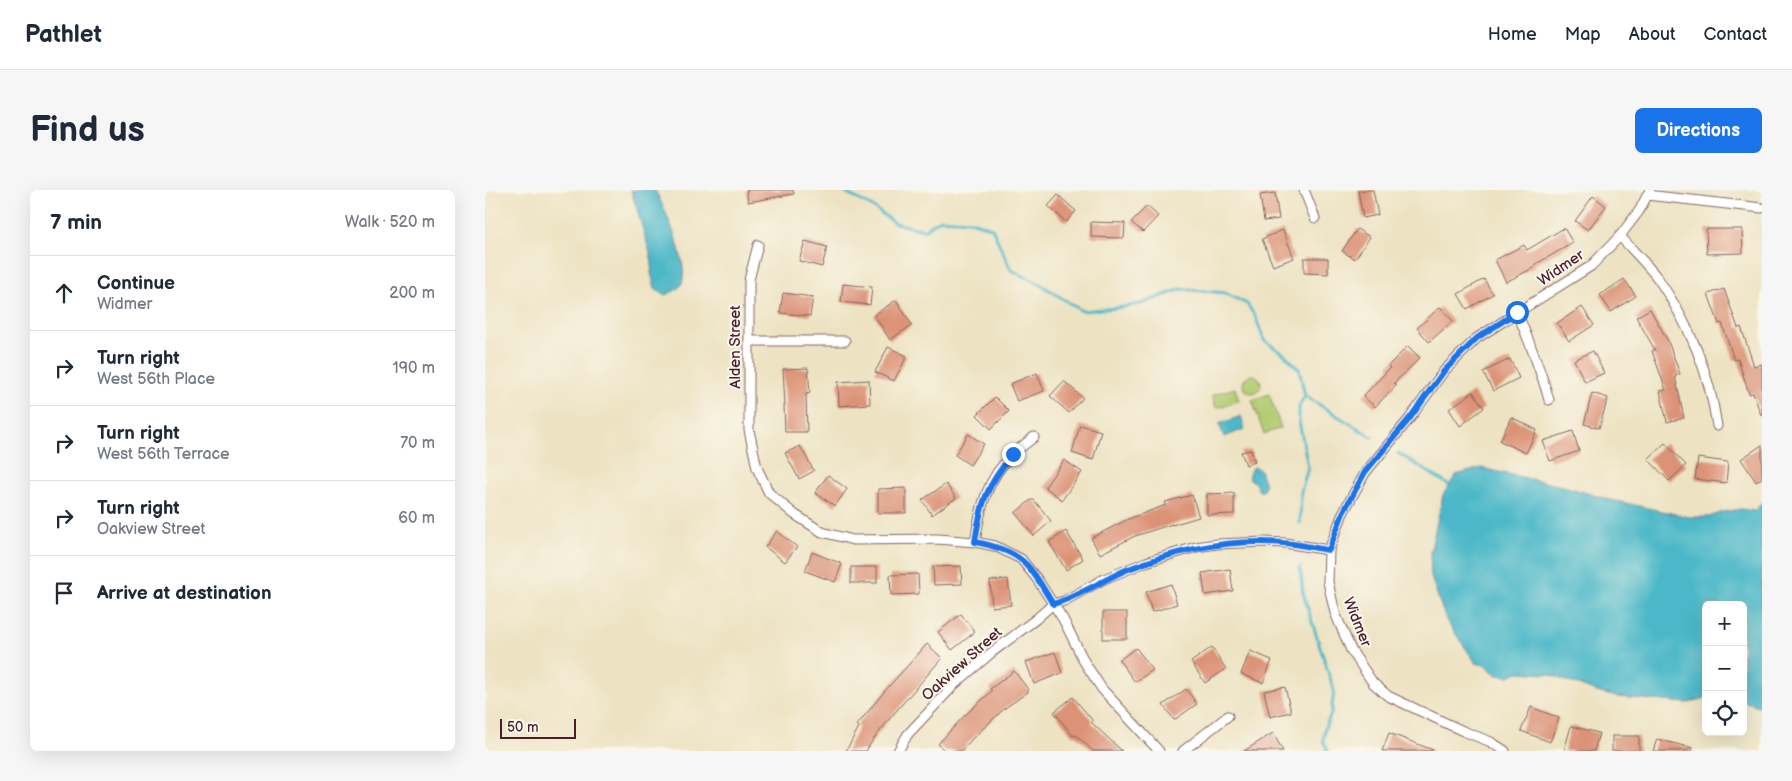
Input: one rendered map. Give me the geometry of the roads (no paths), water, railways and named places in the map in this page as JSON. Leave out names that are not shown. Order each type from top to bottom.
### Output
[{"type":"street","points":[[1304,190],[1315,218]]},
{"type":"street","points":[[1648,192],[1762,208]]},
{"type":"street","name":"Widmer","points":[[1505,751],[1491,742],[1388,696],[1373,683],[1351,650],[1335,613],[1328,582],[1329,550],[1343,513],[1365,472],[1410,418],[1444,371],[1477,338],[1591,266],[1620,236],[1639,211],[1648,192]]},
{"type":"street","points":[[1620,236],[1657,279],[1694,341],[1706,373],[1717,426]]},
{"type":"street","name":"Alden Street","points":[[758,245],[749,280],[749,430],[757,468],[769,494],[794,514],[822,532],[853,540],[938,539],[975,542],[995,546],[1021,559],[1053,604],[1085,663],[1102,689],[1159,751]]},
{"type":"street","points":[[1517,312],[1544,379],[1549,400]]},
{"type":"street","points":[[749,341],[845,341]]},
{"type":"street","points":[[975,542],[980,510],[987,491],[999,470],[1013,454],[1034,437]]},
{"type":"street","name":"Oakview Street","points":[[898,751],[907,734],[956,683],[1053,604],[1064,601],[1104,580],[1146,562],[1217,544],[1285,543],[1329,550]]},
{"type":"street","points":[[1183,751],[1228,716]]},
{"type":"water","points":[[631,190],[655,190],[680,252],[683,265],[681,285],[665,295],[655,288],[651,273],[652,262],[650,253]]},
{"type":"water","points":[[1241,416],[1245,429],[1224,437],[1219,424]]},
{"type":"water","points":[[1255,467],[1260,470],[1265,485],[1263,491],[1259,491],[1255,483],[1248,477],[1251,469]]},
{"type":"water","points":[[1481,468],[1689,517],[1709,517],[1741,509],[1754,511],[1762,503],[1762,707],[1747,702],[1747,601],[1702,601],[1702,699],[1687,703],[1617,697],[1597,692],[1548,674],[1518,672],[1509,676],[1497,675],[1484,665],[1476,663],[1446,620],[1431,577],[1430,553],[1443,495],[1456,475]]},
{"type":"waterway","points":[[842,191],[871,206],[895,223],[924,230],[940,219],[971,221],[992,228],[1011,270],[1040,284],[1082,311],[1141,304],[1181,289],[1225,293],[1247,304],[1256,318],[1264,340],[1285,355],[1299,369],[1305,396],[1372,437]]},
{"type":"waterway","points":[[1300,523],[1301,492],[1308,467],[1299,421],[1299,406],[1305,396]]},
{"type":"waterway","points":[[1398,453],[1449,485]]},
{"type":"waterway","points":[[1300,567],[1303,593],[1334,691],[1331,714],[1325,728],[1323,741],[1328,751]]}]
